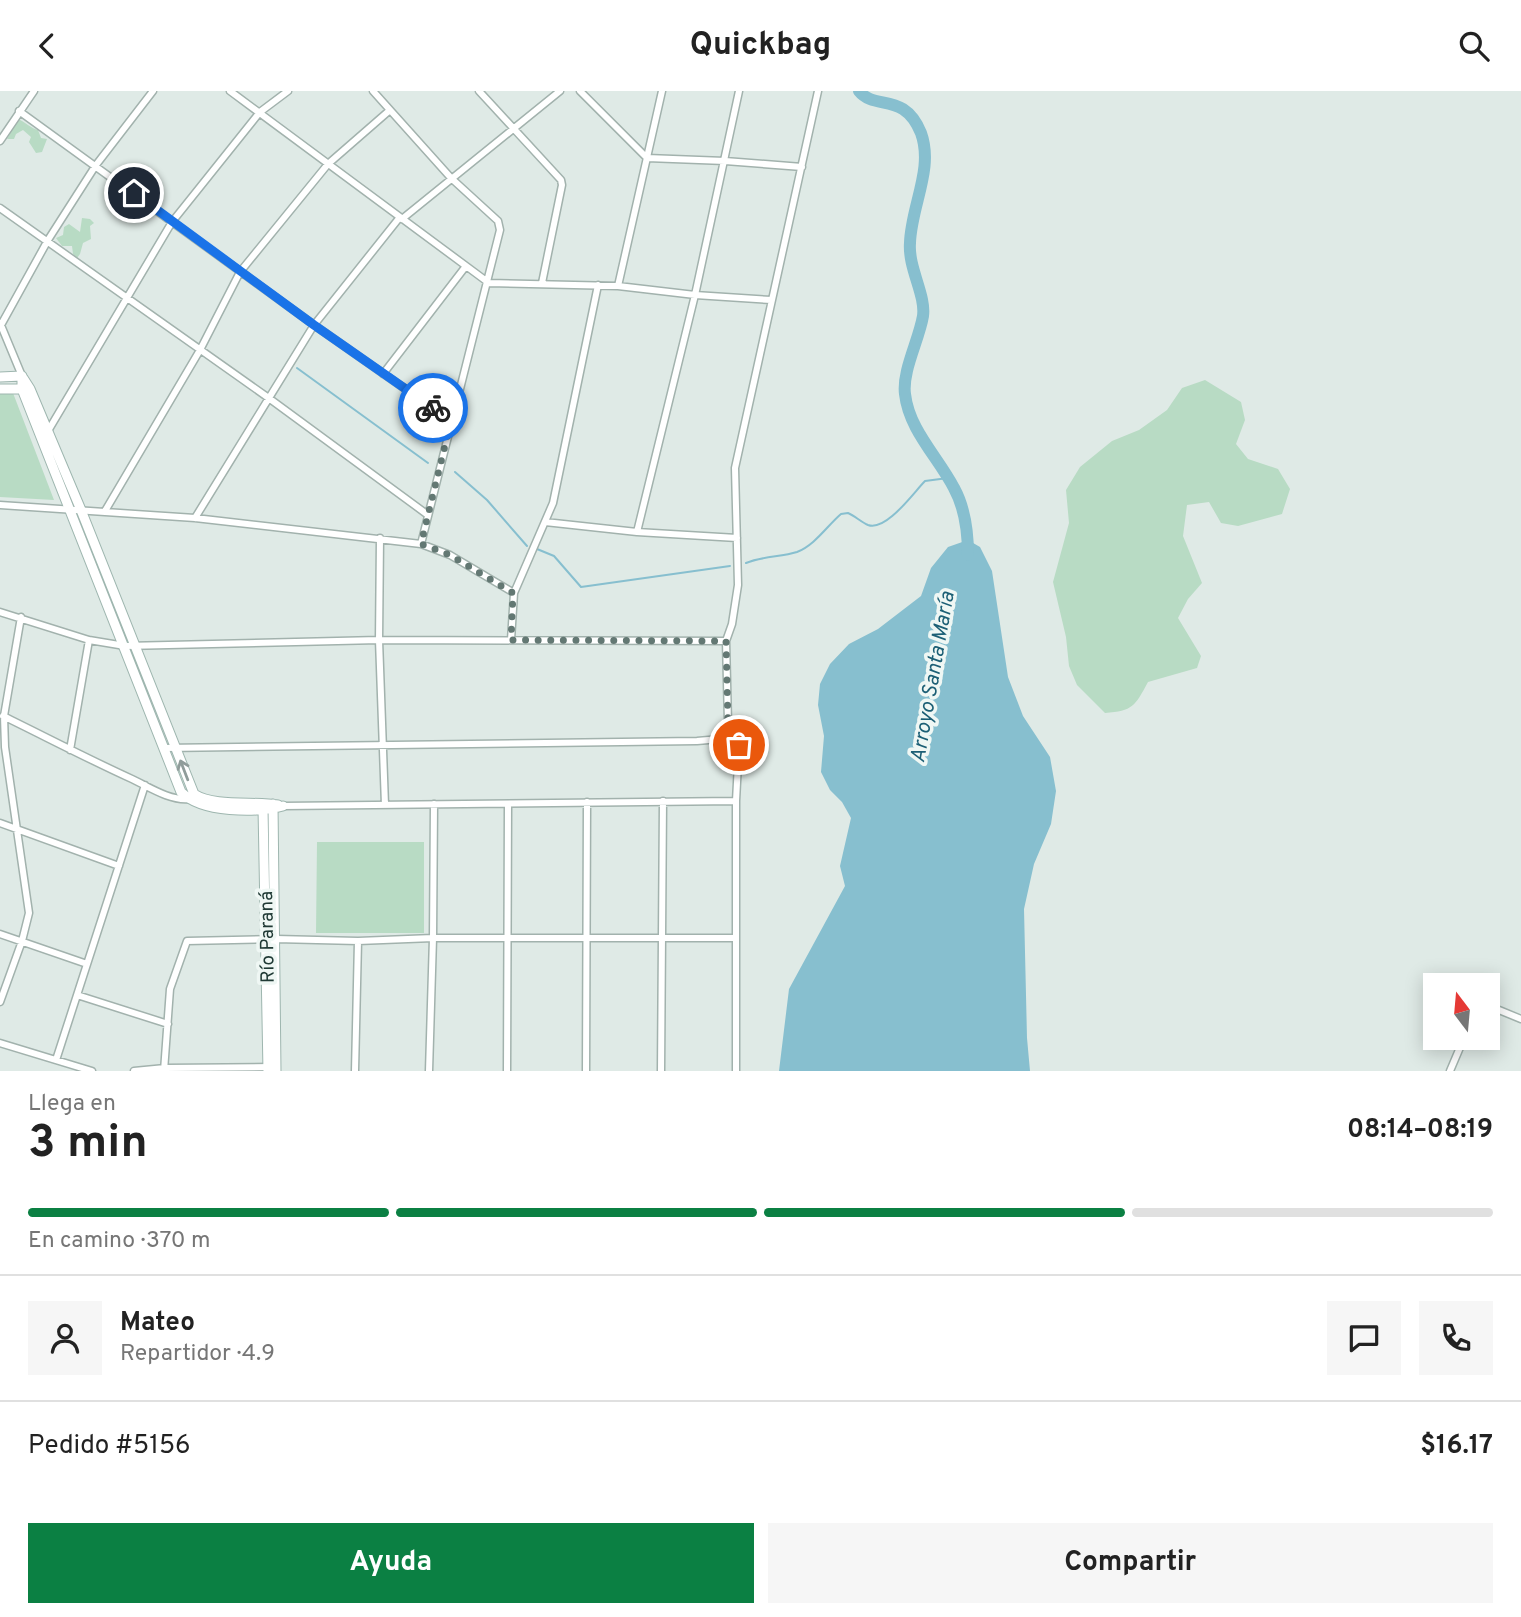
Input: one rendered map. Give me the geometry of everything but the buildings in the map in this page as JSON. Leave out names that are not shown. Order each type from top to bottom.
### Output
[{"type":"street","points":[[0,141],[34,91]]},
{"type":"street","points":[[153,91],[96,165],[48,240],[1,324],[130,645],[194,794],[201,799],[268,806]]},
{"type":"street","points":[[230,91],[489,283],[618,286],[771,300]]},
{"type":"street","points":[[45,435],[172,222],[260,112],[288,91]]},
{"type":"street","points":[[373,91],[451,178],[498,221],[500,230],[489,283],[421,544]]},
{"type":"street","points":[[479,91],[561,180],[542,283]]},
{"type":"street","points":[[195,518],[314,325],[401,218],[560,91]]},
{"type":"street","points":[[580,91],[647,158],[725,160],[802,167]]},
{"type":"street","points":[[618,286],[662,91]]},
{"type":"street","points":[[637,532],[695,295],[739,91]]},
{"type":"street","points":[[736,1071],[736,801],[739,745],[731,734],[727,704],[726,641],[737,598],[735,468],[818,91]]},
{"type":"street","points":[[105,511],[200,350],[240,272],[328,164],[390,110]]},
{"type":"street","points":[[19,111],[451,421]]},
{"type":"street","points":[[0,123],[7,130]]},
{"type":"street","points":[[0,208],[270,399],[428,515]]},
{"type":"street","points":[[383,374],[466,266]]},
{"type":"street","points":[[511,640],[513,593],[553,503],[598,285]]},
{"type":"street","points":[[0,377],[22,376]]},
{"type":"street","points":[[0,389],[27,389]]},
{"type":"street","points":[[0,505],[195,518],[421,544],[450,555],[513,593]]},
{"type":"street","points":[[545,522],[637,532],[737,538]]},
{"type":"street","points":[[380,538],[379,640],[386,805]]},
{"type":"street","points":[[0,611],[89,640],[130,645],[379,640],[726,641]]},
{"type":"street","points":[[0,1002],[29,913],[2,716],[21,617]]},
{"type":"street","points":[[70,750],[89,640]]},
{"type":"street","points":[[130,645],[164,748],[181,792],[189,799]]},
{"type":"street","points":[[2,716],[181,800],[189,799],[228,809],[268,806],[736,801]]},
{"type":"street","points":[[164,748],[697,741],[720,739],[731,734]]},
{"type":"street","points":[[56,1060],[145,785]]},
{"type":"street","points":[[661,1071],[663,801]]},
{"type":"street","points":[[586,1071],[587,802]]},
{"type":"street","points":[[429,1071],[434,804]]},
{"type":"street","points":[[507,1071],[508,804]]},
{"type":"street","name":"Río Paraná","points":[[268,806],[272,1069]]},
{"type":"street","points":[[0,823],[120,866]]},
{"type":"street","points":[[0,934],[87,964]]},
{"type":"street","points":[[165,1070],[170,989],[187,941],[736,938]]},
{"type":"street","points":[[355,1071],[358,941]]},
{"type":"street","points":[[77,995],[168,1024]]},
{"type":"street","points":[[1500,1010],[1521,1019]]},
{"type":"street","points":[[0,1043],[92,1071]]},
{"type":"street","points":[[1450,1071],[1459,1050]]},
{"type":"street","points":[[134,1071],[272,1069]]},
{"type":"green space","points":[[18,119],[38,130],[41,138],[47,139],[42,152],[36,153],[29,142],[31,137],[23,130],[16,134],[14,139],[7,139]]},
{"type":"green space","points":[[82,218],[90,219],[94,223],[90,226],[91,239],[83,243],[77,258],[73,254],[72,246],[62,246],[56,238],[63,235],[64,227],[69,224],[80,232]]},
{"type":"green space","points":[[1205,380],[1241,402],[1245,420],[1236,444],[1248,459],[1278,469],[1290,489],[1282,514],[1238,526],[1221,523],[1209,502],[1187,505],[1183,536],[1202,583],[1188,599],[1178,618],[1201,656],[1197,668],[1148,682],[1132,706],[1122,711],[1105,713],[1077,685],[1069,666],[1066,637],[1053,582],[1069,523],[1066,490],[1080,467],[1112,441],[1139,430],[1167,410],[1182,388]]},
{"type":"green space","points":[[0,393],[13,393],[54,500],[0,497]]},
{"type":"green space","points":[[317,842],[424,842],[424,933],[316,933]]},
{"type":"water","points":[[968,540],[980,547],[992,571],[1008,677],[1023,716],[1050,757],[1056,791],[1051,824],[1034,864],[1024,909],[1030,1071],[779,1071],[789,989],[845,886],[840,866],[851,818],[842,802],[830,790],[821,772],[824,736],[818,705],[820,684],[830,664],[849,644],[878,629],[921,596],[931,568],[948,547]]},
{"type":"waterway","name":"Arroyo Santa María","points":[[859,91],[866,97],[906,112],[921,133],[925,160],[911,229],[910,252],[922,299],[923,316],[908,366],[905,394],[912,420],[958,496],[965,520],[968,555]]},
{"type":"waterway","points":[[297,368],[428,463]]},
{"type":"waterway","points":[[455,472],[487,500],[527,546]]},
{"type":"waterway","points":[[746,563],[803,549],[841,514],[848,513],[868,525],[883,523],[899,510],[925,481],[948,478]]},
{"type":"waterway","points":[[537,549],[554,556],[581,587],[730,566]]},
{"type":"way so far","points":[[433,408],[451,421],[421,544],[450,555],[513,593],[511,640],[726,641],[728,723],[731,734],[739,745]]},
{"type":"route","points":[[134,193],[433,408]]}]
